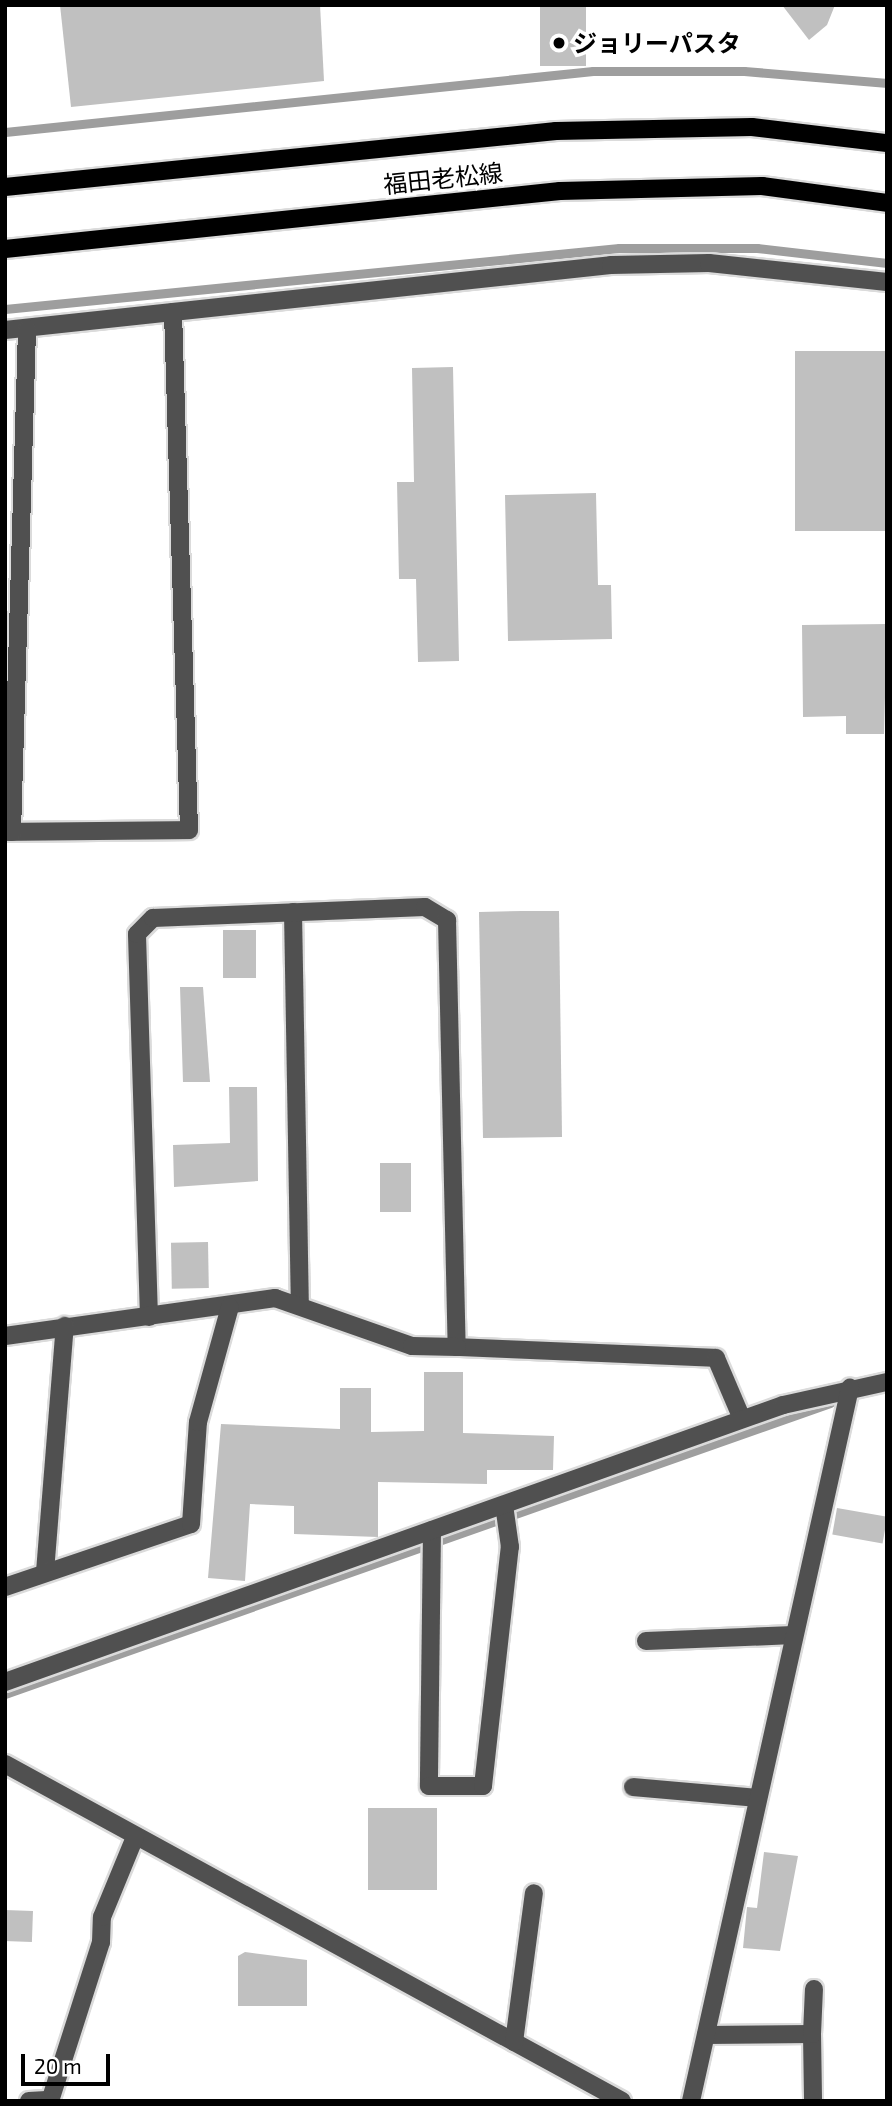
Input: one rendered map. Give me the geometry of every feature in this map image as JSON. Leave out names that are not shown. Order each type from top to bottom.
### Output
[{"type":"main road","name":"福田老松線","points":[[5,187],[556,131],[752,127],[887,143]]},
{"type":"main road","name":"福田老松線","points":[[5,248],[560,191],[762,186],[887,203]]},
{"type":"street","points":[[5,330],[611,264],[709,263],[887,282]]},
{"type":"street","points":[[27,329],[8,832],[188,830],[173,312]]},
{"type":"street","points":[[5,412],[24,409]]},
{"type":"street","points":[[149,1317],[137,934],[153,918],[425,907],[447,920],[457,1347]]},
{"type":"street","points":[[293,912],[300,1305]]},
{"type":"street","points":[[5,1336],[65,1326],[230,1307],[275,1298],[412,1346],[716,1358],[742,1419]]},
{"type":"street","points":[[5,1587],[191,1524],[198,1422],[230,1307]]},
{"type":"street","points":[[45,1572],[65,1326]]},
{"type":"street","points":[[5,1682],[506,1513],[742,1419],[850,1388],[887,1382]]},
{"type":"street","points":[[691,2101],[850,1388]]},
{"type":"street","points":[[432,1539],[429,1786],[483,1786],[506,1513]]},
{"type":"street","points":[[646,1641],[794,1635]]},
{"type":"street","points":[[5,1764],[622,2101]]},
{"type":"street","points":[[633,1787],[758,1798]]},
{"type":"street","points":[[29,2101],[50,2100],[101,1942],[102,1917],[135,1837]]},
{"type":"street","points":[[514,2042],[534,1893]]},
{"type":"street","points":[[813,2101],[814,1989]]},
{"type":"street","points":[[706,2035],[812,2034]]},
{"type":"building","points":[[60,5],[320,5],[324,81],[71,107]]},
{"type":"building","points":[[782,5],[835,5],[827,25],[809,40]]},
{"type":"building","points":[[540,7],[586,7],[586,66],[540,66]]},
{"type":"building","points":[[795,351],[887,351],[887,531],[795,531]]},
{"type":"building","points":[[453,367],[459,661],[418,662],[416,579],[399,579],[397,482],[414,482],[412,368]]},
{"type":"building","points":[[596,493],[598,585],[611,585],[612,639],[508,641],[505,495]]},
{"type":"building","points":[[887,624],[884,734],[846,734],[846,716],[803,717],[802,625]]},
{"type":"building","points":[[559,911],[562,1137],[483,1138],[479,912]]},
{"type":"building","points":[[223,930],[256,930],[256,978],[223,978]]},
{"type":"building","points":[[180,987],[203,987],[210,1082],[183,1082]]},
{"type":"building","points":[[229,1087],[257,1087],[258,1181],[174,1187],[173,1145],[230,1143]]},
{"type":"building","points":[[380,1163],[411,1163],[411,1212],[380,1212]]},
{"type":"building","points":[[208,1242],[209,1288],[172,1289],[171,1243]]},
{"type":"building","points":[[424,1372],[463,1372],[463,1433],[554,1436],[553,1470],[487,1470],[487,1484],[378,1482],[378,1537],[294,1534],[294,1506],[250,1504],[245,1581],[208,1578],[221,1424],[340,1429],[340,1388],[371,1388],[371,1432],[424,1431]]},
{"type":"building","points":[[837,1508],[887,1517],[883,1543],[832,1535]]},
{"type":"building","points":[[368,1808],[437,1808],[437,1890],[368,1890]]},
{"type":"building","points":[[764,1852],[798,1856],[780,1951],[743,1948],[747,1907],[757,1908]]},
{"type":"building","points":[[5,1910],[33,1911],[32,1942],[5,1941]]},
{"type":"building","points":[[245,1952],[307,1960],[307,2006],[238,2006],[238,1956]]},
{"type":"waterway","points":[[5,132],[593,71],[744,71],[887,83]]},
{"type":"waterway","points":[[5,309],[619,248],[757,248],[887,263]]},
{"type":"waterway","points":[[5,1694],[830,1403]]},
{"type":"place","name":"ジョリーパスタ","points":[[559,43]]}]
